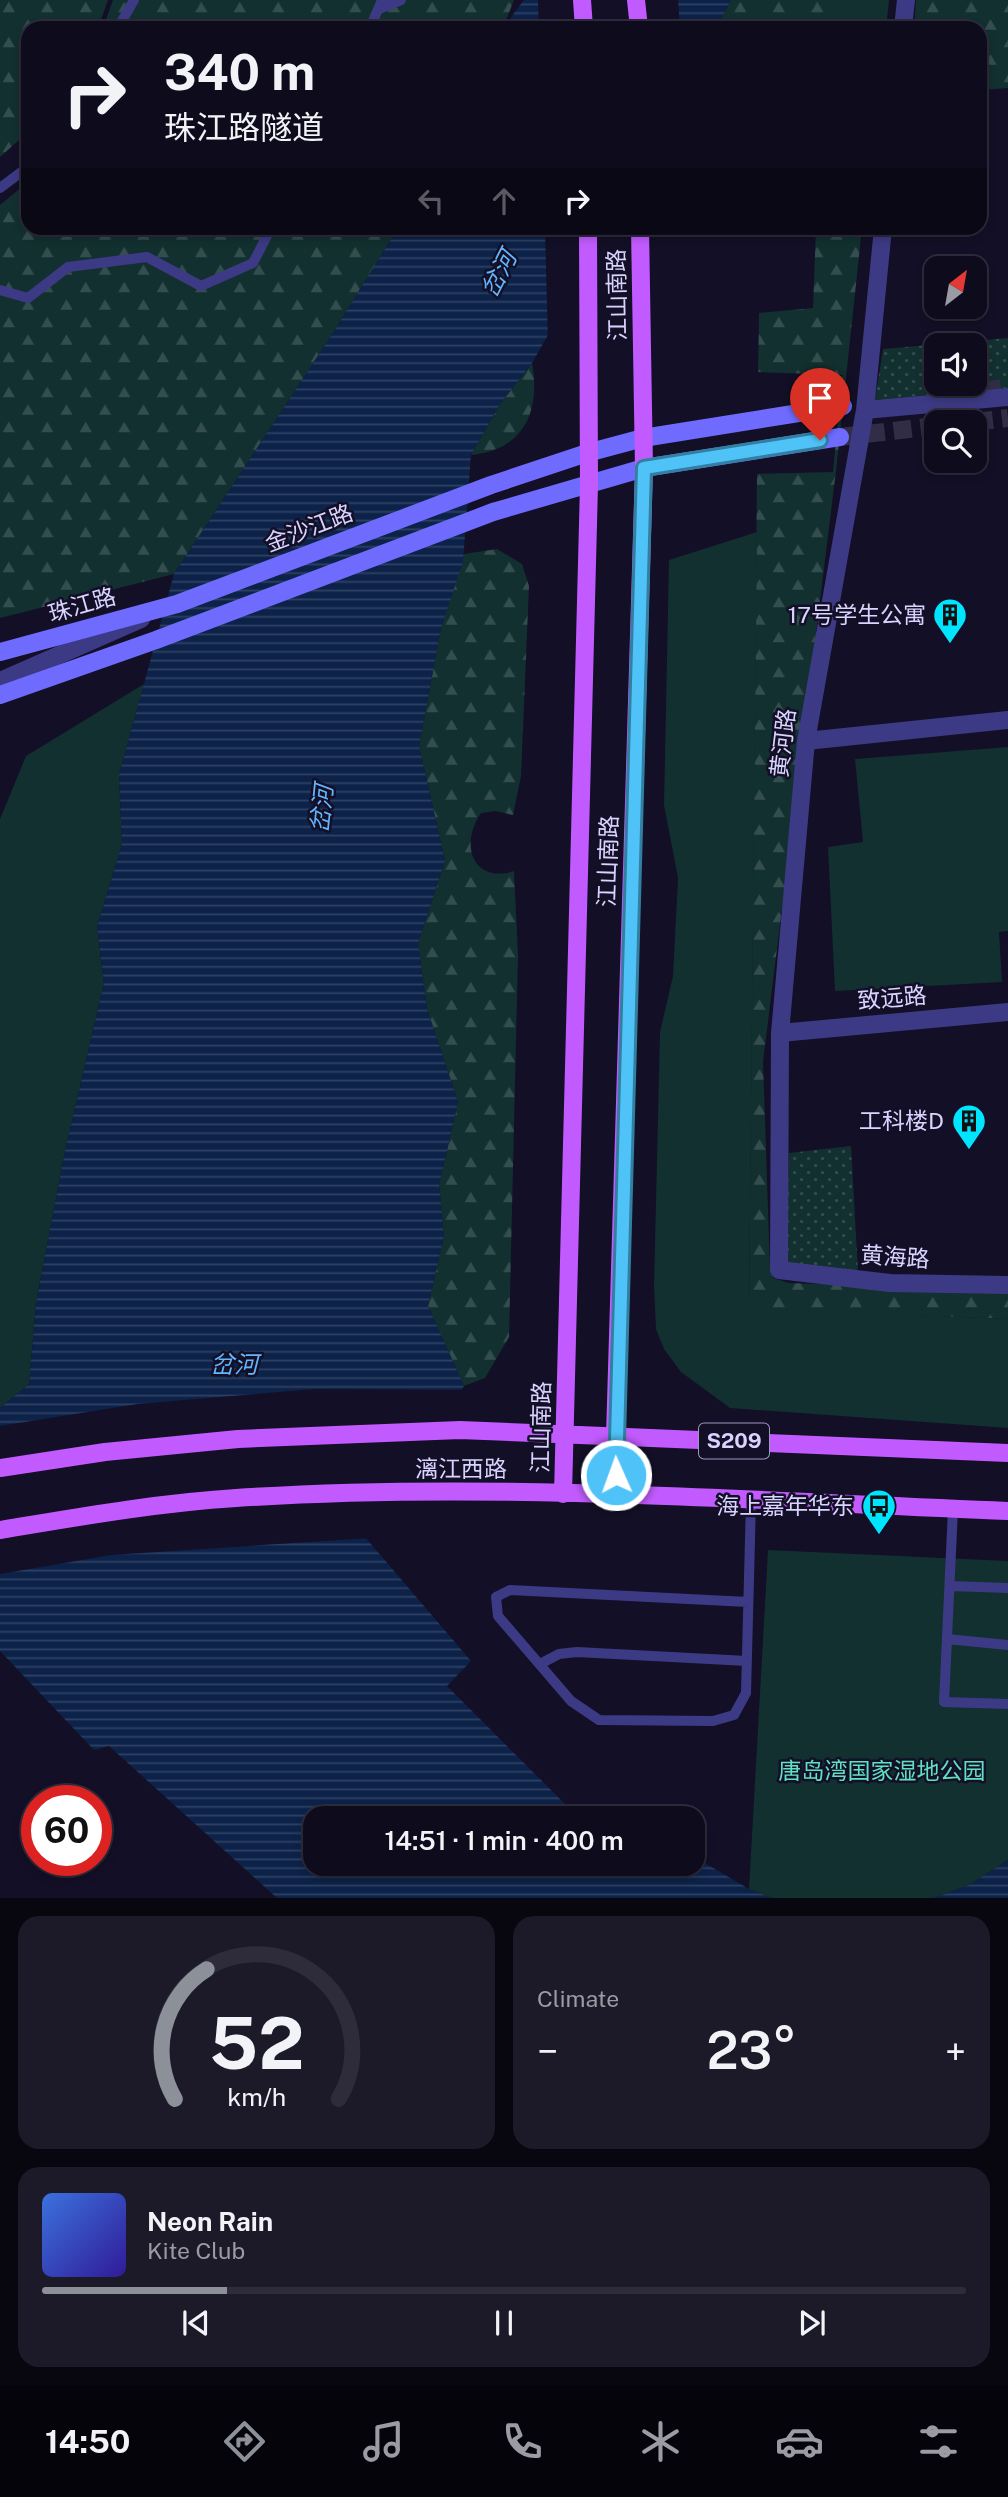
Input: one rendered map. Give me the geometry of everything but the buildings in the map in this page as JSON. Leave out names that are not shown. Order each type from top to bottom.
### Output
[{"type":"main road","points":[[582,0],[584,21]]},
{"type":"main road","points":[[636,0],[638,21]]},
{"type":"main road","name":"江山南路","points":[[564,1494],[589,485],[588,235]]},
{"type":"main road","name":"江山南路","points":[[617,1495],[615,1436],[644,468],[640,235]]},
{"type":"main road","name":"金沙江路","points":[[177,604],[491,485],[587,453],[643,438],[843,406]]},
{"type":"main road","points":[[0,695],[156,640],[493,512],[644,468],[840,438]]},
{"type":"main road","name":"珠江路","points":[[0,652],[177,604]]},
{"type":"main road","name":"漓江西路","points":[[0,1468],[104,1452],[238,1439],[460,1430],[1008,1453]]},
{"type":"main road","name":"漓江西路","points":[[0,1530],[100,1513],[236,1498],[429,1493],[617,1495],[1008,1511]]},
{"type":"street","points":[[904,21],[906,0]]},
{"type":"street","name":"黄河路","points":[[779,1270],[780,1032],[806,741],[865,410],[882,235]]},
{"type":"street","points":[[865,410],[1008,397]]},
{"type":"street","name":"金沙江路","points":[[0,681],[177,604]]},
{"type":"street","points":[[806,741],[1008,720]]},
{"type":"street","name":"致远路","points":[[780,1032],[1008,1013]]},
{"type":"street","name":"黄海路","points":[[779,1270],[890,1283],[1008,1285]]},
{"type":"lane","points":[[122,21],[134,0]]},
{"type":"lane","points":[[373,21],[381,5],[401,0]]},
{"type":"lane","points":[[0,188],[21,172]]},
{"type":"lane","points":[[0,290],[28,298],[68,267],[147,257],[201,286],[253,263],[267,235]]},
{"type":"lane","points":[[748,1602],[510,1590],[496,1597],[498,1616],[570,1700],[598,1720],[713,1721],[734,1715],[746,1693],[751,1501]]},
{"type":"lane","points":[[953,1509],[944,1702],[1008,1704]]},
{"type":"lane","points":[[950,1586],[1008,1588]]},
{"type":"lane","points":[[947,1639],[1008,1644]]},
{"type":"lane","points":[[540,1664],[559,1654],[577,1652],[747,1661]]},
{"type":"green space","points":[[0,0],[108,0],[100,21],[21,21],[21,138],[0,157]]},
{"type":"green space","points":[[113,0],[514,0],[506,21],[106,21]]},
{"type":"green space","points":[[731,0],[889,0],[887,21],[720,21]]},
{"type":"green space","points":[[825,0],[882,0],[880,21],[823,21]]},
{"type":"green space","points":[[916,0],[1008,0],[1008,88],[987,90],[987,21],[914,21]]},
{"type":"green space","points":[[21,188],[21,235],[394,235],[331,336],[174,574],[0,618],[0,205]]},
{"type":"green space","points":[[816,235],[861,235],[836,471],[763,1062],[770,1269],[773,1278],[789,1283],[1008,1290],[1008,1319],[749,1309],[757,474],[833,472],[842,375],[758,372],[759,313],[813,308]]},
{"type":"green space","points":[[1008,338],[1008,388],[987,390],[987,340]]},
{"type":"green space","points":[[924,345],[924,396],[875,400],[883,349]]},
{"type":"green space","points":[[532,363],[534,398],[524,426],[516,437],[504,446],[471,455],[500,404]]},
{"type":"green space","points":[[757,532],[749,1308],[1008,1319],[1008,1428],[730,1408],[681,1372],[664,1349],[656,1329],[654,1286],[660,1032],[673,976],[678,878],[664,805],[669,560]]},
{"type":"green space","points":[[497,549],[522,564],[529,586],[521,776],[513,815],[495,811],[481,813],[471,837],[474,859],[480,867],[500,874],[514,871],[518,955],[509,1337],[485,1378],[464,1386],[428,1306],[444,1236],[439,1185],[458,1102],[427,1009],[418,943],[445,861],[419,746],[441,628],[464,554]]},
{"type":"green space","points":[[144,684],[119,775],[122,844],[97,927],[104,983],[65,1151],[36,1303],[29,1384],[0,1408],[0,819],[26,756]]},
{"type":"green space","points":[[1008,747],[1008,931],[999,932],[1002,982],[835,991],[828,847],[863,842],[855,759]]},
{"type":"green space","points":[[851,1146],[858,1272],[786,1264],[789,1153]]},
{"type":"green space","name":"唐岛湾国家湿地公园","points":[[768,1550],[1008,1561],[1008,1860],[969,1885],[934,1898],[772,1898],[749,1889]]},
{"type":"water","points":[[524,0],[731,0],[720,21],[508,21]]},
{"type":"water","name":"岔河","points":[[394,235],[605,235],[532,363],[500,404],[471,455],[463,562],[441,628],[419,746],[445,861],[418,943],[427,1009],[458,1102],[439,1185],[444,1236],[428,1306],[464,1386],[365,1537],[471,1661],[447,1686],[567,1806],[303,1806],[303,1876],[705,1876],[705,1863],[749,1889],[772,1898],[277,1898],[109,1746],[94,1750],[0,1651],[0,1408],[29,1384],[36,1303],[65,1151],[104,983],[97,927],[122,844],[119,775],[174,574],[331,336]]},
{"type":"water","points":[[1008,1860],[1008,1898],[934,1898],[969,1885]]},
{"type":"pier","points":[[538,0],[678,0],[680,21],[539,21]]},
{"type":"pier","points":[[545,235],[608,235],[548,342]]},
{"type":"pier","points":[[315,1389],[465,1390],[370,1538],[111,1555],[0,1574],[0,1426],[138,1404]]},
{"type":"tunnel","points":[[987,390],[1008,388]]},
{"type":"tunnel","points":[[987,421],[1008,418]]},
{"type":"tunnel","points":[[840,437],[924,427]]},
{"type":"place","name":"17号学生公寓","points":[[950,645]]},
{"type":"place","name":"工科楼D","points":[[969,1151]]},
{"type":"place","name":"海上嘉年华东","points":[[879,1536]]},
{"type":"route","points":[[616,1475],[644,468],[820,440]]}]
